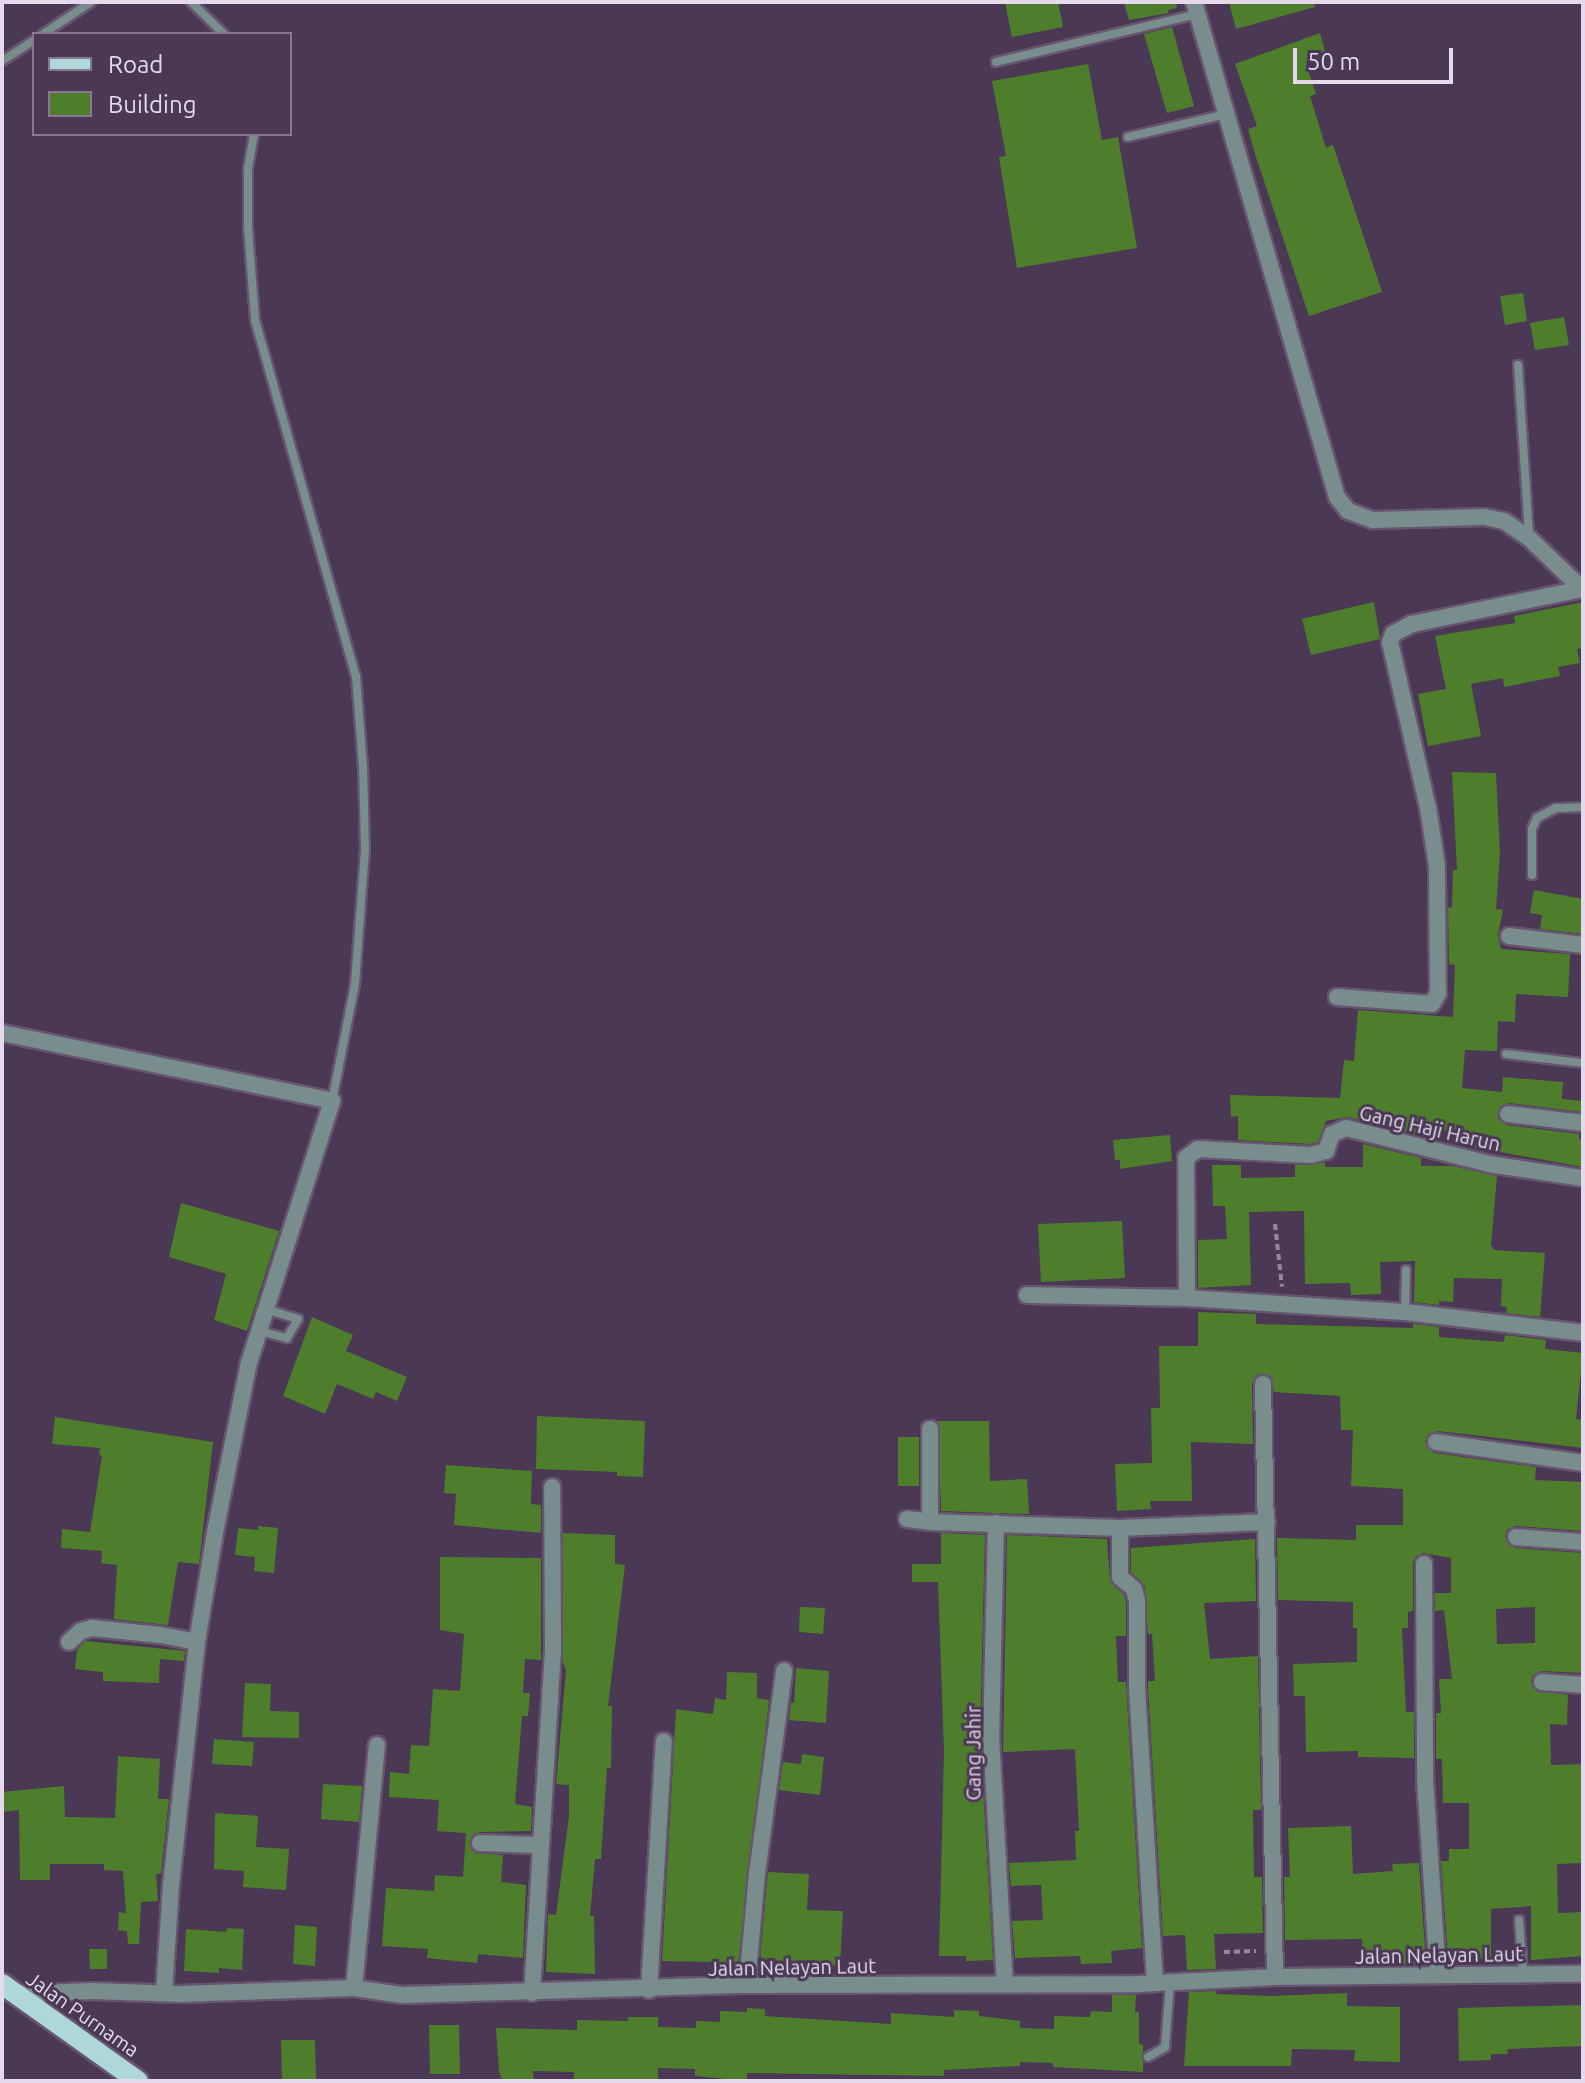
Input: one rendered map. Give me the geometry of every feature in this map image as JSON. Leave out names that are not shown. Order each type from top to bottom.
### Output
[{"type":"main road","name":"Jalan Purnama","points":[[5,1991],[138,2081]]},
{"type":"street","points":[[1196,8],[1337,497],[1359,518],[1484,517],[1504,521],[1529,538],[1583,589]]},
{"type":"street","points":[[1337,997],[1432,1004],[1438,993],[1437,866],[1428,808],[1390,642],[1393,634],[1412,624],[1583,589]]},
{"type":"street","points":[[1509,936],[1583,945]]},
{"type":"street","points":[[2,1033],[332,1101],[249,1362],[216,1527],[197,1642],[171,1885],[164,1992]]},
{"type":"street","points":[[1508,1114],[1583,1123]]},
{"type":"street","name":"Gang Haji Harun","points":[[1187,1298],[1186,1158],[1198,1149],[1321,1154],[1326,1151],[1332,1134],[1346,1128],[1489,1164],[1583,1178]]},
{"type":"street","points":[[1027,1295],[1187,1298],[1405,1312],[1583,1333]]},
{"type":"street","points":[[1263,1384],[1275,1977]]},
{"type":"street","points":[[930,1429],[930,1522]]},
{"type":"street","points":[[1436,1442],[1583,1463]]},
{"type":"street","points":[[532,1993],[538,1845],[546,1789],[553,1652],[552,1487]]},
{"type":"street","points":[[907,1519],[1120,1528],[1267,1522]]},
{"type":"street","name":"Gang Jahir","points":[[996,1523],[991,1736],[1005,1983]]},
{"type":"street","points":[[1120,1528],[1120,1577],[1134,1589],[1137,1601],[1137,1688],[1162,1982]]},
{"type":"street","points":[[1516,1537],[1583,1542]]},
{"type":"street","points":[[1424,1564],[1425,1780],[1438,1975]]},
{"type":"street","points":[[69,1642],[81,1631],[92,1628],[197,1642]]},
{"type":"street","points":[[747,1985],[757,1874],[784,1671]]},
{"type":"street","points":[[1542,1682],[1583,1685]]},
{"type":"street","points":[[649,1990],[664,1741]]},
{"type":"street","points":[[354,1988],[377,1745]]},
{"type":"street","points":[[480,1843],[538,1845]]},
{"type":"street","name":"Jalan Nelayan Laut","points":[[5,1991],[354,1988],[402,1995],[747,1985],[1162,1982],[1275,1977],[1583,1974]]},
{"type":"lane","points":[[46,32],[91,2]]},
{"type":"lane","points":[[191,2],[222,32]]},
{"type":"lane","points":[[996,62],[1196,8]]},
{"type":"lane","points":[[2,61],[32,41]]},
{"type":"lane","points":[[1128,137],[1226,114]]},
{"type":"lane","points":[[254,136],[248,169],[248,228],[255,320],[356,676],[365,850],[355,984],[332,1101]]},
{"type":"lane","points":[[1518,365],[1529,538]]},
{"type":"lane","points":[[1532,875],[1532,829],[1537,818],[1556,808],[1583,807]]},
{"type":"lane","points":[[1506,1054],[1583,1063]]},
{"type":"lane","points":[[1405,1312],[1406,1270]]},
{"type":"lane","points":[[259,1330],[287,1338],[298,1319],[266,1309]]},
{"type":"lane","points":[[1519,1920],[1523,1974]]},
{"type":"lane","points":[[1148,2057],[1165,2047],[1162,1982]]},
{"type":"path","points":[[1275,1224],[1283,1305]]},
{"type":"path","points":[[1224,1952],[1274,1950]]},
{"type":"building","points":[[1005,2],[1058,2],[1063,27],[1012,37]]},
{"type":"building","points":[[1124,2],[1176,2],[1177,8],[1168,10],[1169,13],[1129,20]]},
{"type":"building","points":[[1229,2],[1314,2],[1315,7],[1236,29]]},
{"type":"building","points":[[1172,27],[1194,106],[1167,113],[1144,34]]},
{"type":"building","points":[[1320,33],[1327,58],[1306,64],[1316,94],[1310,96],[1326,148],[1333,145],[1382,292],[1309,316],[1255,154],[1248,129],[1257,126],[1235,64]]},
{"type":"building","points":[[1088,64],[1102,140],[1118,137],[1137,248],[1017,268],[999,157],[1006,156],[992,81]]},
{"type":"building","points":[[1523,293],[1527,321],[1505,325],[1500,296]]},
{"type":"building","points":[[1564,317],[1569,345],[1535,350],[1530,323]]},
{"type":"building","points":[[1374,602],[1380,639],[1311,655],[1302,619]]},
{"type":"building","points":[[1583,602],[1583,648],[1577,649],[1580,663],[1558,667],[1560,676],[1504,687],[1503,678],[1471,684],[1481,736],[1428,746],[1418,694],[1446,689],[1435,636],[1515,623],[1514,616]]},
{"type":"building","points":[[1452,772],[1496,773],[1500,853],[1496,909],[1503,910],[1498,935],[1501,949],[1570,954],[1568,997],[1516,994],[1515,1022],[1498,1021],[1497,1051],[1465,1050],[1462,1088],[1502,1092],[1503,1077],[1563,1082],[1562,1099],[1583,1101],[1582,1112],[1509,1103],[1500,1107],[1498,1118],[1507,1125],[1579,1134],[1579,1139],[1583,1140],[1583,1167],[1456,1144],[1457,1132],[1423,1128],[1423,1136],[1348,1117],[1326,1121],[1318,1142],[1310,1144],[1238,1140],[1238,1116],[1231,1117],[1230,1095],[1340,1098],[1344,1060],[1354,1061],[1358,1010],[1453,1017],[1455,965],[1449,964],[1448,907],[1452,908],[1453,870],[1457,870]]},
{"type":"building","points":[[1534,890],[1583,899],[1583,934],[1540,929],[1542,915],[1530,913]]},
{"type":"building","points":[[1170,1135],[1172,1161],[1120,1169],[1120,1160],[1115,1160],[1113,1140]]},
{"type":"building","points":[[1363,1144],[1421,1158],[1421,1166],[1452,1166],[1497,1176],[1491,1245],[1494,1250],[1545,1253],[1540,1317],[1506,1313],[1507,1307],[1501,1306],[1502,1279],[1454,1278],[1453,1302],[1439,1301],[1439,1305],[1414,1302],[1415,1261],[1380,1262],[1381,1294],[1351,1295],[1350,1283],[1305,1284],[1304,1211],[1249,1212],[1251,1285],[1198,1288],[1198,1240],[1227,1239],[1225,1206],[1213,1206],[1212,1165],[1241,1165],[1241,1178],[1295,1177],[1295,1165],[1325,1163],[1325,1167],[1363,1167]]},
{"type":"building","points":[[181,1203],[279,1231],[247,1331],[214,1320],[226,1274],[169,1257]]},
{"type":"building","points":[[1122,1221],[1125,1278],[1041,1282],[1038,1224]]},
{"type":"building","points":[[1198,1312],[1256,1314],[1256,1324],[1413,1328],[1413,1324],[1439,1327],[1439,1337],[1504,1342],[1505,1335],[1546,1340],[1545,1349],[1583,1353],[1576,1419],[1583,1420],[1583,1448],[1438,1431],[1428,1435],[1425,1441],[1434,1453],[1536,1467],[1535,1480],[1583,1482],[1583,1531],[1516,1526],[1507,1530],[1505,1537],[1515,1548],[1583,1553],[1583,1673],[1542,1671],[1533,1675],[1531,1682],[1537,1691],[1568,1695],[1567,1725],[1550,1724],[1551,1765],[1583,1764],[1583,1863],[1557,1864],[1558,1913],[1583,1912],[1583,1956],[1531,1960],[1531,1906],[1491,1909],[1491,1959],[1448,1958],[1441,1861],[1449,1861],[1449,1849],[1469,1849],[1469,1803],[1443,1803],[1442,1759],[1436,1759],[1436,1713],[1441,1713],[1439,1679],[1452,1679],[1444,1610],[1435,1611],[1435,1593],[1451,1593],[1451,1558],[1423,1553],[1415,1557],[1413,1563],[1413,1611],[1408,1612],[1408,1628],[1402,1628],[1406,1712],[1414,1712],[1414,1758],[1358,1757],[1358,1751],[1306,1752],[1305,1696],[1294,1696],[1293,1664],[1357,1662],[1357,1628],[1353,1628],[1353,1602],[1278,1600],[1277,1538],[1356,1540],[1356,1525],[1403,1525],[1403,1489],[1351,1486],[1353,1430],[1341,1430],[1340,1396],[1274,1392],[1272,1378],[1258,1374],[1252,1384],[1253,1444],[1191,1442],[1192,1501],[1150,1501],[1151,1509],[1117,1511],[1115,1464],[1152,1463],[1151,1408],[1160,1408],[1159,1346],[1198,1346]],"holes":[[[1535,1607],[1535,1643],[1497,1644],[1496,1609]]]},
{"type":"building","points":[[312,1317],[353,1335],[346,1351],[407,1377],[397,1401],[376,1392],[373,1399],[337,1384],[325,1414],[283,1396]]},
{"type":"building","points":[[537,1416],[645,1421],[643,1477],[617,1476],[617,1472],[536,1469]]},
{"type":"building","points":[[55,1417],[213,1442],[199,1564],[178,1562],[168,1625],[114,1619],[117,1565],[101,1563],[102,1551],[61,1548],[62,1529],[90,1532],[102,1456],[99,1455],[100,1448],[52,1444]]},
{"type":"building","points":[[938,1421],[989,1421],[990,1481],[1027,1479],[1029,1514],[941,1511]]},
{"type":"building","points":[[898,1437],[919,1437],[919,1486],[898,1486]]},
{"type":"building","points":[[446,1465],[532,1471],[531,1504],[541,1505],[541,1533],[454,1525],[456,1494],[444,1493]]},
{"type":"building","points":[[258,1526],[278,1528],[274,1573],[254,1571],[255,1557],[235,1555],[238,1528],[258,1530]]},
{"type":"building","points":[[563,1533],[615,1535],[615,1564],[625,1565],[608,1706],[612,1706],[611,1768],[607,1768],[601,1859],[595,1859],[590,1916],[594,1916],[595,1974],[546,1972],[548,1914],[556,1915],[569,1816],[569,1785],[556,1784],[566,1671],[563,1662]]},
{"type":"building","points":[[941,1533],[985,1535],[980,1736],[993,1960],[966,1961],[966,1956],[939,1956],[944,1751],[938,1582],[912,1582],[912,1564],[941,1564]]},
{"type":"building","points":[[1007,1535],[1107,1539],[1110,1581],[1124,1595],[1126,1602],[1126,1636],[1116,1636],[1118,1682],[1126,1682],[1142,1948],[1111,1951],[1112,1963],[1081,1964],[1080,1956],[1015,1958],[1012,1921],[1043,1920],[1041,1885],[1011,1886],[1009,1863],[1076,1860],[1075,1831],[1079,1831],[1075,1749],[1003,1752]]},
{"type":"building","points":[[1255,1539],[1256,1601],[1204,1603],[1210,1659],[1258,1656],[1261,1810],[1253,1810],[1254,1877],[1262,1877],[1263,1933],[1214,1934],[1216,1969],[1187,1970],[1185,1935],[1163,1936],[1148,1688],[1148,1681],[1155,1681],[1152,1634],[1148,1634],[1145,1586],[1131,1572],[1131,1548]]},
{"type":"building","points":[[440,1557],[541,1558],[541,1660],[525,1659],[523,1693],[530,1693],[528,1716],[522,1716],[515,1804],[532,1807],[531,1831],[480,1832],[469,1842],[475,1853],[503,1855],[501,1882],[526,1885],[523,1958],[478,1954],[477,1963],[427,1958],[428,1949],[382,1946],[386,1888],[434,1891],[435,1875],[463,1877],[466,1833],[437,1831],[439,1800],[389,1797],[390,1772],[409,1774],[411,1745],[429,1746],[433,1689],[460,1691],[464,1634],[440,1630]]},
{"type":"building","points":[[800,1607],[825,1608],[823,1634],[799,1632]]},
{"type":"building","points":[[86,1641],[185,1651],[184,1661],[160,1659],[159,1683],[103,1681],[103,1672],[75,1669],[77,1650]]},
{"type":"building","points":[[796,1668],[829,1671],[826,1723],[789,1720],[791,1702],[794,1703]]},
{"type":"building","points":[[727,1672],[757,1673],[757,1698],[769,1700],[737,1973],[712,1970],[713,1962],[662,1961],[676,1709],[713,1714],[715,1698],[726,1700]]},
{"type":"building","points":[[245,1683],[271,1684],[270,1711],[299,1712],[299,1738],[242,1737]]},
{"type":"building","points":[[214,1739],[254,1742],[252,1766],[212,1764]]},
{"type":"building","points":[[802,1754],[824,1757],[820,1795],[779,1790],[783,1762],[801,1764]]},
{"type":"building","points":[[118,1756],[160,1759],[158,1799],[169,1799],[161,1874],[156,1874],[158,1901],[141,1902],[139,1944],[128,1944],[127,1931],[118,1930],[119,1912],[126,1913],[123,1871],[104,1870],[104,1864],[50,1864],[50,1880],[20,1880],[19,1810],[2,1812],[2,1792],[64,1786],[65,1817],[115,1818]]},
{"type":"building","points":[[323,1784],[362,1786],[359,1822],[321,1819]]},
{"type":"building","points":[[215,1813],[258,1816],[256,1847],[289,1849],[286,1890],[243,1887],[244,1871],[214,1869]]},
{"type":"building","points":[[1351,1826],[1353,1874],[1393,1871],[1392,1864],[1419,1863],[1426,1963],[1400,1965],[1399,1956],[1363,1959],[1362,1939],[1285,1940],[1284,1877],[1290,1877],[1288,1828]]},
{"type":"building","points":[[768,1872],[809,1874],[807,1910],[843,1911],[840,1966],[760,1959]]},
{"type":"building","points":[[295,1925],[317,1927],[315,1966],[293,1964]]},
{"type":"building","points":[[227,1928],[244,1929],[242,1970],[219,1968],[219,1973],[184,1971],[186,1929],[226,1932]]},
{"type":"building","points":[[89,1949],[107,1949],[107,1969],[90,1969]]},
{"type":"building","points":[[1217,1991],[1216,1994],[1271,1996],[1347,1993],[1347,2006],[1400,2007],[1400,2062],[1354,2061],[1355,2050],[1292,2049],[1291,2066],[1184,2066],[1189,1992]]},
{"type":"building","points":[[1112,1995],[1136,1995],[1135,2012],[1139,2012],[1143,2072],[1020,2062],[1020,2066],[944,2070],[944,2076],[747,2073],[747,2081],[695,2076],[695,2069],[658,2068],[658,2081],[574,2081],[574,2072],[533,2071],[534,2081],[502,2081],[499,2071],[496,2028],[577,2030],[577,2020],[628,2021],[628,2017],[658,2017],[658,2027],[696,2028],[696,2021],[720,2022],[720,2011],[747,2012],[747,2008],[765,2009],[765,2016],[891,2024],[891,2013],[954,2017],[954,2010],[979,2011],[979,2016],[1020,2021],[1020,2028],[1054,2029],[1054,2016],[1090,2017],[1091,2011],[1112,2012]]},
{"type":"building","points":[[1583,2005],[1583,2046],[1507,2049],[1508,2054],[1491,2054],[1491,2060],[1459,2061],[1458,2008]]},
{"type":"building","points":[[429,2025],[459,2025],[460,2074],[430,2074]]},
{"type":"building","points":[[281,2040],[315,2040],[316,2079],[282,2079]]}]
